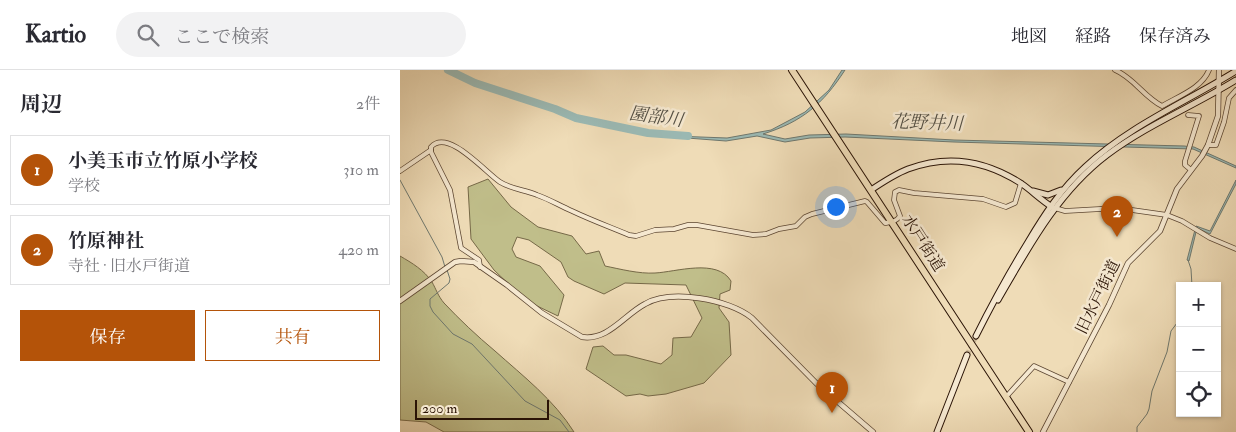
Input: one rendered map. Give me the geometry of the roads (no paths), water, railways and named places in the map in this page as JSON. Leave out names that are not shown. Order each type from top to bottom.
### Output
[{"type":"highway","name":"水戸街道","points":[[792,70],[1029,432]]},
{"type":"main road","points":[[977,337],[1003,284],[1063,189],[1085,166],[1118,141],[1236,71]]},
{"type":"main road","points":[[1053,207],[1090,169],[1109,153],[1236,80]]},
{"type":"main road","points":[[871,190],[908,169],[928,163],[947,160],[971,162],[997,169],[1021,183],[1053,207]]},
{"type":"main road","points":[[1028,188],[1048,195],[1063,189]]},
{"type":"main road","points":[[937,432],[969,356]]},
{"type":"street","points":[[1115,70],[1129,77],[1147,97],[1162,106],[1199,85],[1209,70]]},
{"type":"street","name":"旧水戸街道","points":[[1043,432],[1128,263],[1160,230],[1177,190],[1207,148],[1216,125],[1220,90],[1219,70]]},
{"type":"street","points":[[1207,148],[1216,145],[1224,122],[1229,98],[1236,90]]},
{"type":"street","points":[[1188,115],[1199,116],[1185,161],[1185,165],[1191,170]]},
{"type":"street","points":[[400,171],[431,150],[435,143],[439,141],[450,144],[465,152],[488,174],[503,184],[538,195],[570,211],[629,235],[636,236],[655,230],[674,229],[688,225],[753,235],[766,234],[778,228],[796,226],[805,217],[812,214],[865,201],[885,223],[893,222],[900,216],[894,196],[895,192],[899,190],[983,200],[1006,207],[1015,203],[1021,183]]},
{"type":"street","points":[[431,150],[450,190],[461,248],[479,260],[480,267]]},
{"type":"street","points":[[1053,207],[1074,211],[1118,208],[1168,215],[1210,238],[1236,249]]},
{"type":"street","points":[[400,301],[455,262],[466,261],[474,262],[542,312],[582,337],[588,338],[599,336],[621,322],[643,304],[663,297],[698,298],[740,310],[752,318],[816,383],[872,432]]},
{"type":"street","points":[[1006,397],[1034,366],[1069,382]]},
{"type":"water","points":[[842,70],[845,70],[820,102],[789,124],[763,134],[785,139],[809,135],[846,134],[954,140],[1184,146],[1194,147],[1236,166],[1236,168],[1193,149],[845,137],[810,138],[785,142],[757,136],[726,141],[648,135],[727,138],[771,130],[805,112],[829,90]]},
{"type":"water","points":[[1236,180],[1236,184],[1210,234],[1197,228],[1189,261],[1187,260],[1196,226],[1210,231]]},
{"type":"waterway","name":"園部川","points":[[448,70],[475,83],[555,109],[576,118],[648,133],[688,136]]},
{"type":"waterway","points":[[400,180],[442,257],[445,267]]},
{"type":"waterway","points":[[1188,260],[1192,282]]},
{"type":"waterway","points":[[447,270],[450,279],[449,283],[430,299],[430,306],[433,312],[453,334],[472,344],[525,401],[560,420],[569,432]]},
{"type":"waterway","points":[[1137,432],[1137,427],[1149,409],[1152,391],[1167,352],[1171,331],[1176,324]]},
{"type":"tunnel","points":[[967,355],[976,336]]},
{"type":"place","name":"竹原神社","points":[[1117,237]]},
{"type":"place","name":"小美玉市立竹原小学校","points":[[832,413]]},
{"type":"water label","name":"花野井川","points":[[927,123]]}]
